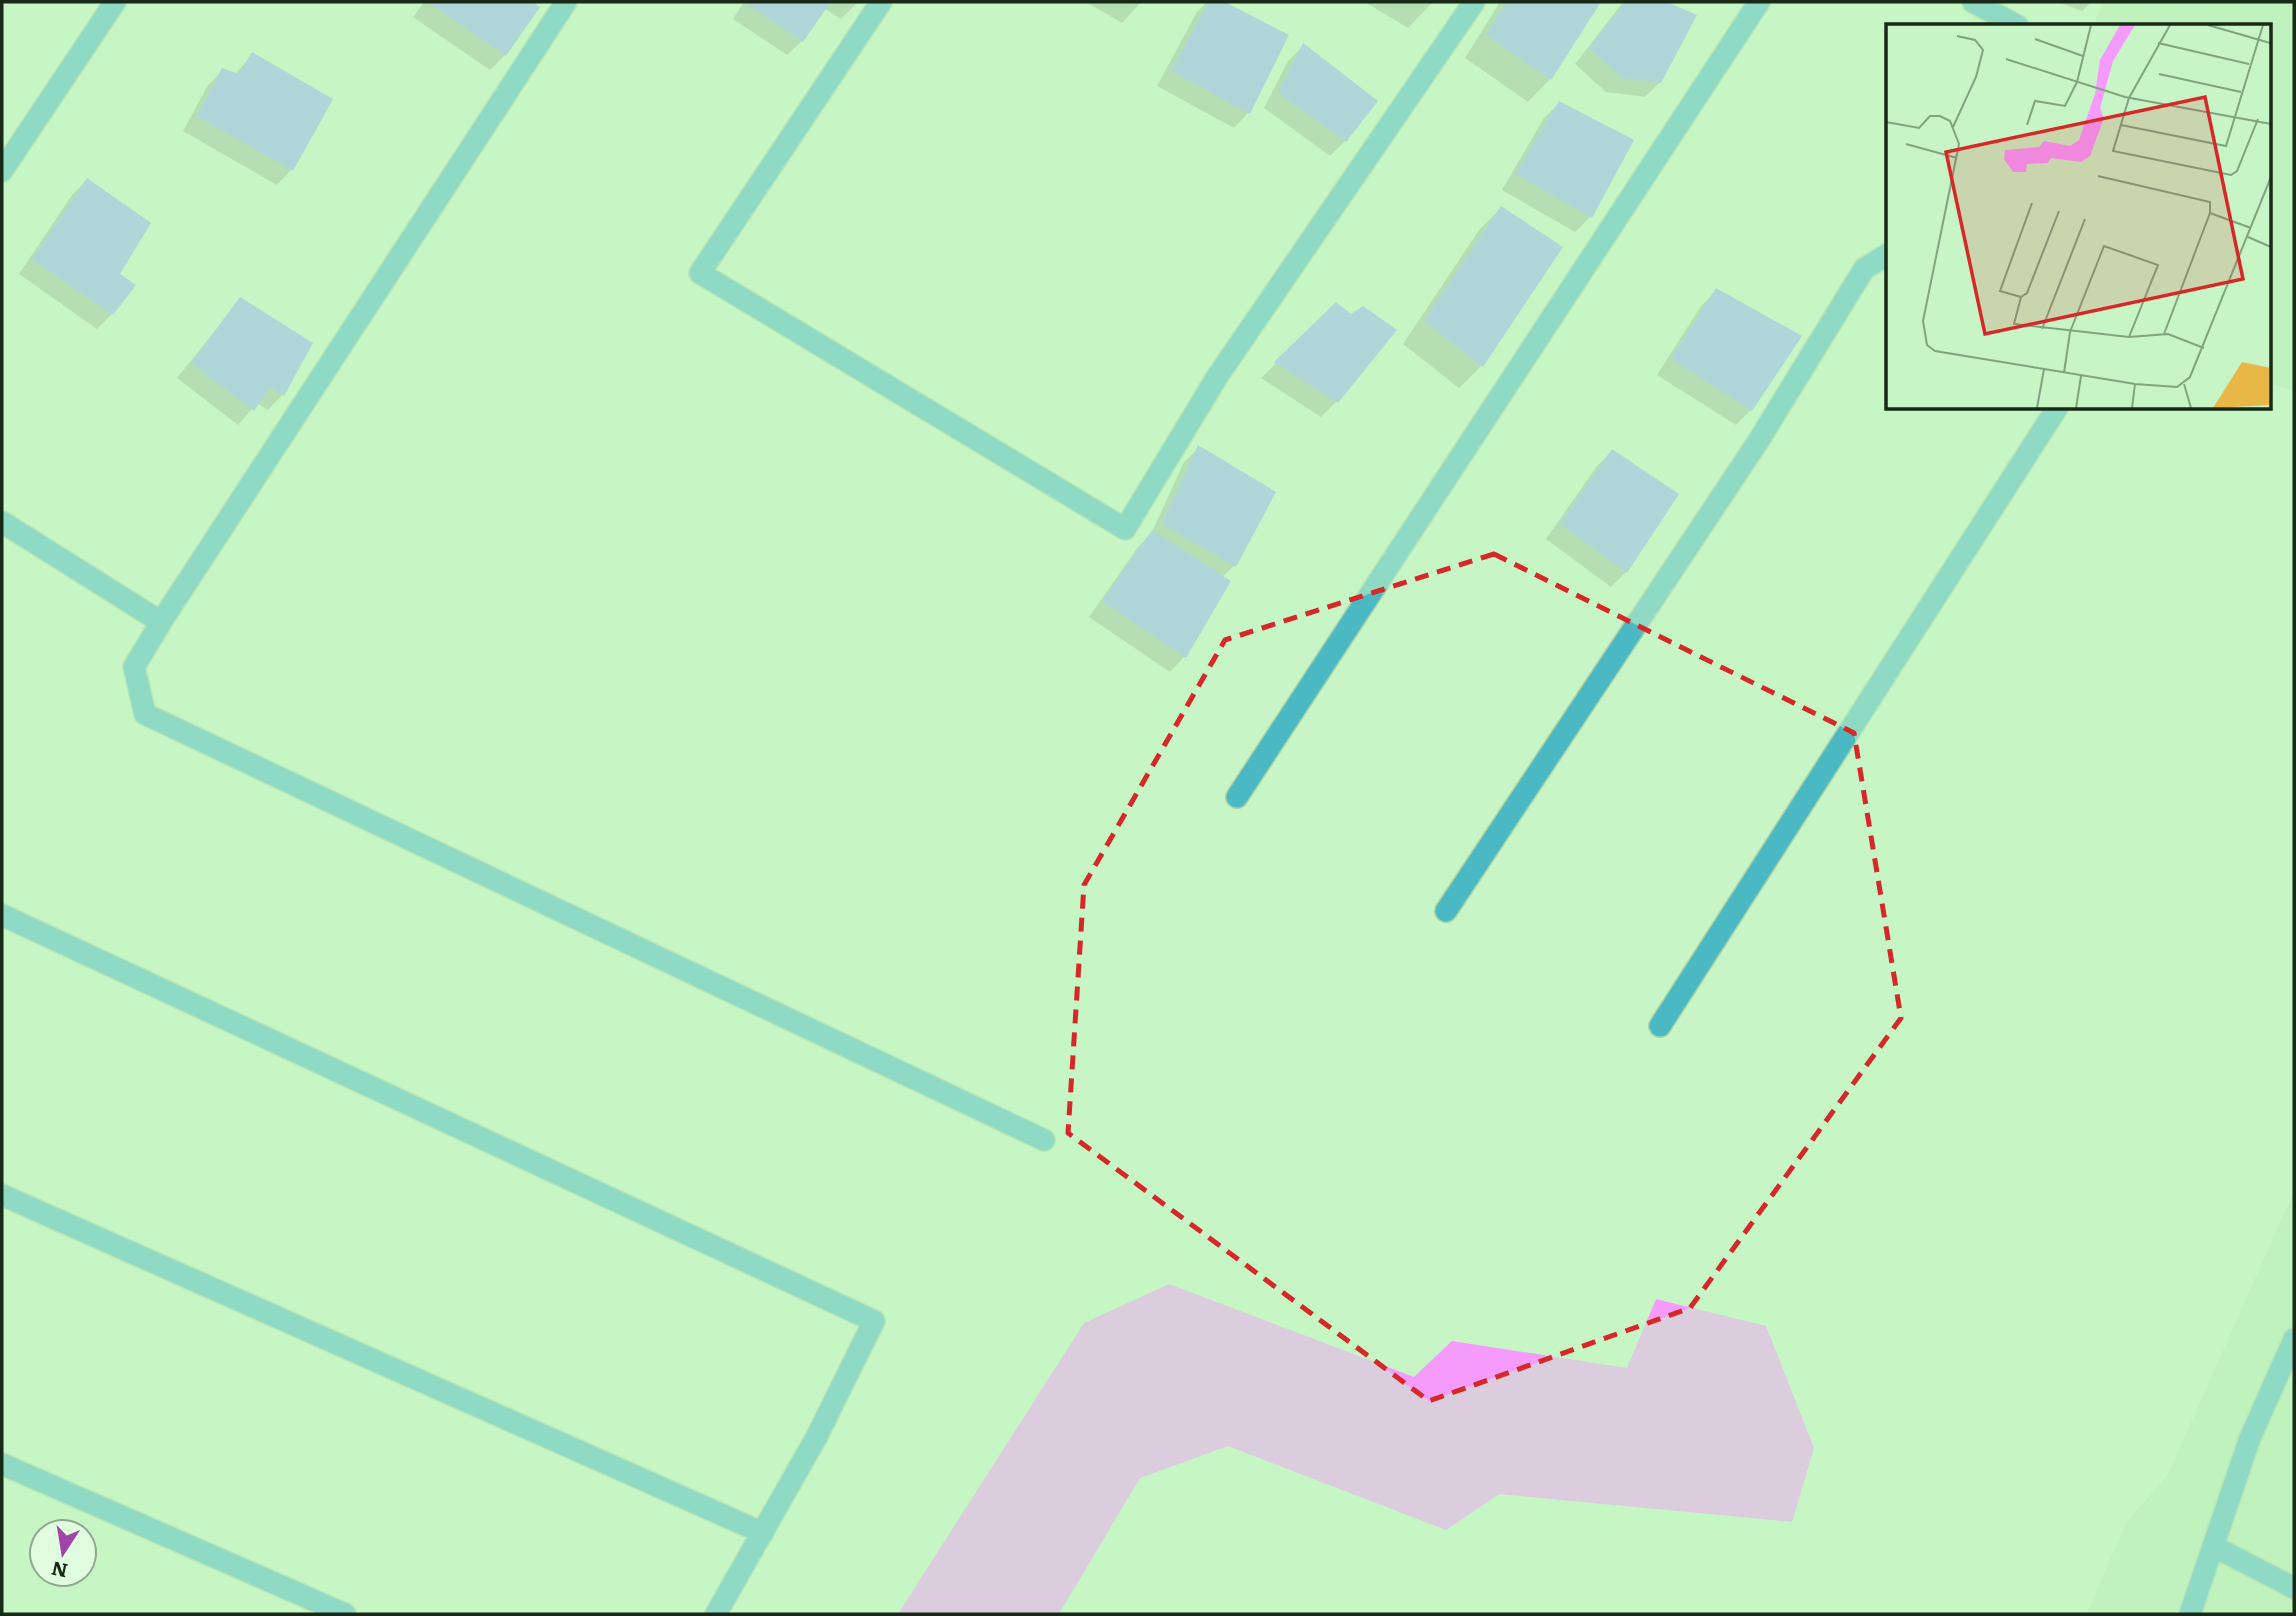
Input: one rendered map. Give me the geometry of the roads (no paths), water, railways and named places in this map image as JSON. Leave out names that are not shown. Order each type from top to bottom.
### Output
[{"type":"street","points":[[2,171],[115,2]]},
{"type":"street","points":[[566,2],[134,667],[145,714],[1044,1140]]},
{"type":"street","points":[[881,2],[701,273],[1125,529],[1217,377],[1474,2]]},
{"type":"street","points":[[1237,797],[1759,2]]},
{"type":"street","points":[[1973,2],[2014,24]]},
{"type":"street","points":[[1446,911],[1759,440],[1864,269],[1886,255]]},
{"type":"street","points":[[1660,1027],[2056,410]]},
{"type":"street","points":[[2,522],[161,622]]},
{"type":"street","points":[[2,915],[873,1321],[816,1438],[716,1614]]},
{"type":"street","points":[[2,1195],[763,1532]]},
{"type":"street","points":[[2190,1614],[2250,1438],[2294,1339]]},
{"type":"street","points":[[2,1464],[345,1614]]},
{"type":"street","points":[[2213,1546],[2294,1588]]}]
